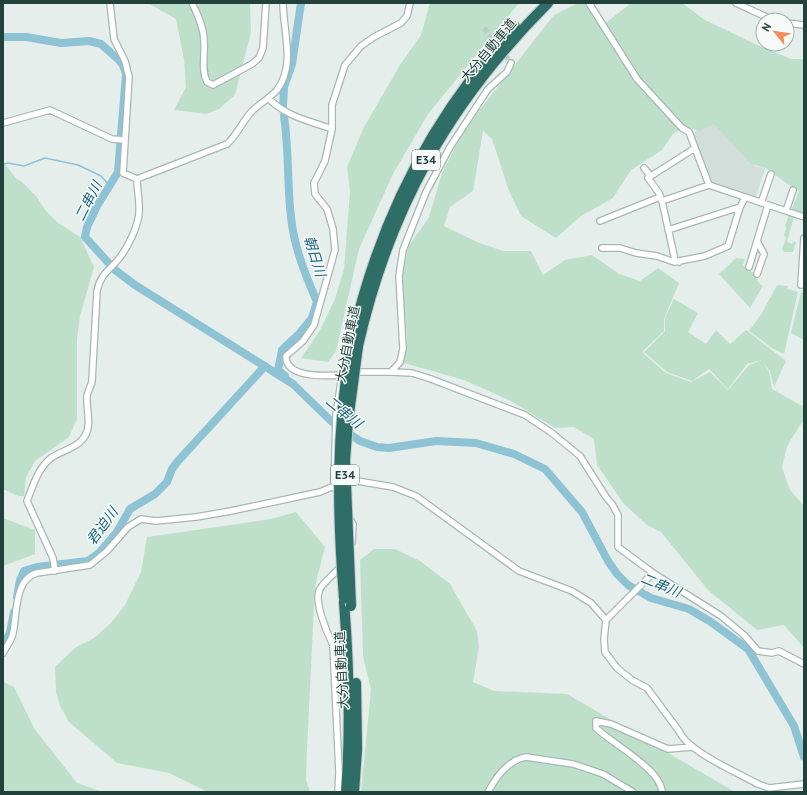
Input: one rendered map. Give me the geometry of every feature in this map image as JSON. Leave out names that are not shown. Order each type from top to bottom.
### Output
[{"type":"highway","name":"大分自動車道","points":[[355,792],[357,700],[339,528],[338,459],[340,420],[361,303],[374,260],[412,171],[446,113],[501,42],[538,3]]},
{"type":"highway","name":"大分自動車道","points":[[354,345],[386,249],[419,174],[436,143],[470,91],[506,46],[548,3]]},
{"type":"highway","name":"大分自動車道","points":[[346,792],[350,734],[348,604]]},
{"type":"highway","points":[[342,792],[350,734]]},
{"type":"street","points":[[110,3],[114,39],[129,70],[123,173],[137,179],[227,144],[237,135],[254,110],[277,89],[287,68],[283,3]]},
{"type":"street","points":[[192,3],[201,24],[204,40],[204,76],[207,82],[213,85],[252,64],[259,58],[263,48],[266,3]]},
{"type":"street","points":[[410,3],[407,16],[402,23],[374,37],[361,46],[345,65],[332,105],[332,129],[325,161],[314,183],[315,194],[327,209],[333,230],[335,250],[314,325],[303,341],[289,352],[286,359],[288,364],[298,371],[310,375],[342,375],[356,374],[358,372],[412,373],[525,415],[552,433],[580,456],[618,515],[618,547],[653,573],[721,616],[744,635],[758,651],[772,653],[779,651],[804,664]]},
{"type":"street","points":[[589,3],[637,79],[682,128],[689,132],[709,185]]},
{"type":"street","points":[[736,3],[746,5],[759,12]]},
{"type":"street","points":[[391,372],[400,362],[403,349],[399,276],[403,250],[426,192],[450,147],[488,89],[507,72],[511,63]]},
{"type":"street","points":[[268,98],[279,109],[290,115],[332,129]]},
{"type":"street","points":[[3,123],[50,110],[112,139],[124,140]]},
{"type":"street","points":[[648,178],[695,148]]},
{"type":"street","points":[[644,168],[649,174],[648,178],[661,199],[675,260],[679,262]]},
{"type":"street","points":[[761,203],[771,174]]},
{"type":"street","points":[[56,571],[53,558],[27,501],[43,466],[52,458],[80,442],[86,436],[88,424],[87,396],[92,381],[97,291],[99,282],[106,270],[117,261],[129,242],[139,213],[137,179]]},
{"type":"street","points":[[600,222],[661,199],[709,185],[804,217]]},
{"type":"street","points":[[786,211],[793,190]]},
{"type":"street","points":[[602,248],[620,248],[636,253],[656,256],[674,262],[705,256],[728,246],[740,207],[746,198]]},
{"type":"street","points":[[749,267],[768,205]]},
{"type":"street","points":[[668,230],[740,207]]},
{"type":"street","points":[[801,285],[804,238]]},
{"type":"street","points":[[757,242],[764,254],[758,274]]},
{"type":"street","points":[[338,792],[339,772],[332,645],[318,599],[319,590],[342,565],[345,552],[352,541],[354,531],[351,520],[340,513],[336,506],[334,486],[334,436],[342,375]]},
{"type":"street","points":[[3,653],[13,635],[20,590],[26,578],[31,574],[90,565],[107,551],[128,527],[141,519],[156,522],[231,511],[320,492],[334,486],[357,481],[393,487],[416,496],[519,571],[572,591],[591,603],[606,620]]},
{"type":"street","points":[[653,573],[606,620],[604,639],[605,652],[617,668],[632,680],[647,688],[679,731],[682,738],[692,747],[758,784],[769,788],[803,786]]},
{"type":"street","points":[[662,792],[652,773],[601,733],[596,728],[596,721],[611,724],[668,749],[692,747]]},
{"type":"street","points":[[488,792],[497,777],[510,763],[518,759],[526,758],[573,764],[603,774],[633,792]]},
{"type":"shaded area","points":[[720,108],[776,132],[754,166],[765,168],[755,200],[712,183],[692,135]]},
{"type":"green space","points":[[148,3],[250,3],[251,32],[235,95],[219,109],[206,114],[174,110],[186,87],[184,59],[176,19]]},
{"type":"green space","points":[[430,3],[519,3],[428,114],[393,174],[359,249],[336,351],[328,362],[301,358],[319,332],[335,299],[344,269],[350,192],[347,167],[364,127],[400,65],[421,35]]},
{"type":"green space","points":[[578,3],[594,3],[602,26],[631,3],[682,3],[705,20],[755,44],[755,52],[774,52],[791,59],[804,59],[804,215],[791,211],[799,191],[794,189],[766,168],[751,164],[714,124],[699,131],[685,126],[673,134],[662,150],[631,170],[613,198],[581,216],[556,238],[521,216],[509,191],[492,139],[483,131],[473,191],[450,207],[444,226],[477,242],[503,251],[531,251],[543,275],[565,260],[592,255],[619,274],[640,281],[658,268],[679,283],[664,319],[664,331],[642,352],[666,373],[691,382],[710,372],[728,390],[749,365],[762,360],[747,364],[728,389],[709,369],[692,381],[667,372],[644,352],[665,331],[665,318],[674,299],[698,313],[688,332],[706,344],[716,330],[730,344],[746,330],[786,361],[774,387],[770,371],[762,361],[769,371],[772,389],[804,407],[804,419],[787,446],[782,467],[790,490],[804,506],[804,648],[784,625],[757,630],[708,590],[661,532],[647,525],[624,504],[597,465],[594,439],[574,427],[555,428],[511,401],[464,380],[404,363],[407,337],[402,279],[408,247],[429,217],[442,173],[464,130],[554,15]]},
{"type":"green space","points":[[3,162],[16,178],[36,196],[46,211],[58,223],[80,237],[94,267],[80,316],[77,339],[77,419],[69,437],[35,461],[26,477],[24,496],[18,496],[3,489]]},
{"type":"green space","points":[[789,214],[794,216],[787,242],[792,244],[794,241],[796,242],[793,252],[784,252],[782,249],[786,238],[784,235],[786,228],[785,226]]},
{"type":"green space","points":[[736,258],[745,259],[743,265],[758,277],[757,281],[763,286],[750,308],[719,274]]},
{"type":"green space","points":[[777,285],[788,286],[787,289],[798,292],[784,354],[772,348],[749,331],[762,313]]},
{"type":"green space","points":[[801,292],[804,293],[804,340],[791,333]]},
{"type":"green space","points":[[296,512],[325,547],[315,586],[306,780],[310,792],[208,792],[169,773],[117,763],[69,722],[60,706],[56,692],[55,667],[76,647],[94,638],[111,623],[125,605],[141,572],[147,537],[271,519]]},
{"type":"green space","points":[[3,518],[35,530],[35,554],[3,566]]},
{"type":"green space","points":[[374,549],[395,549],[420,561],[450,584],[477,631],[479,647],[473,682],[494,691],[567,694],[735,792],[361,792],[371,690],[363,656],[360,560]]},
{"type":"green space","points":[[4,682],[14,687],[34,728],[77,783],[103,792],[3,792]]},
{"type":"waterway","name":"朝日川","points":[[283,107],[284,87],[292,64],[301,3]]},
{"type":"waterway","name":"二串川","points":[[3,37],[26,37],[61,43],[89,41],[101,44],[123,65],[126,74],[118,172],[97,206],[87,227],[85,237],[115,270],[135,285],[293,384],[331,421],[360,441],[377,447],[389,448],[436,441],[476,443],[514,454],[545,469],[582,512],[608,561],[617,574],[628,585],[651,598],[689,609],[711,622],[748,649],[794,726],[804,757]]},
{"type":"waterway","name":"朝日川","points":[[284,116],[287,141],[292,228],[308,281],[317,302],[312,318],[299,334],[282,350],[278,370],[285,376]]},
{"type":"waterway","points":[[3,164],[8,163],[24,166],[45,158],[78,165],[101,176],[110,186]]},
{"type":"waterway","name":"君迫川","points":[[17,597],[20,580],[24,571],[37,567],[88,561],[99,553],[117,532],[130,509],[155,494],[167,482],[172,469],[178,461],[265,366]]},
{"type":"waterway","name":"君迫川","points":[[3,646],[10,633],[14,612]]},
{"type":"tunnel","points":[[484,28],[511,63]]}]
